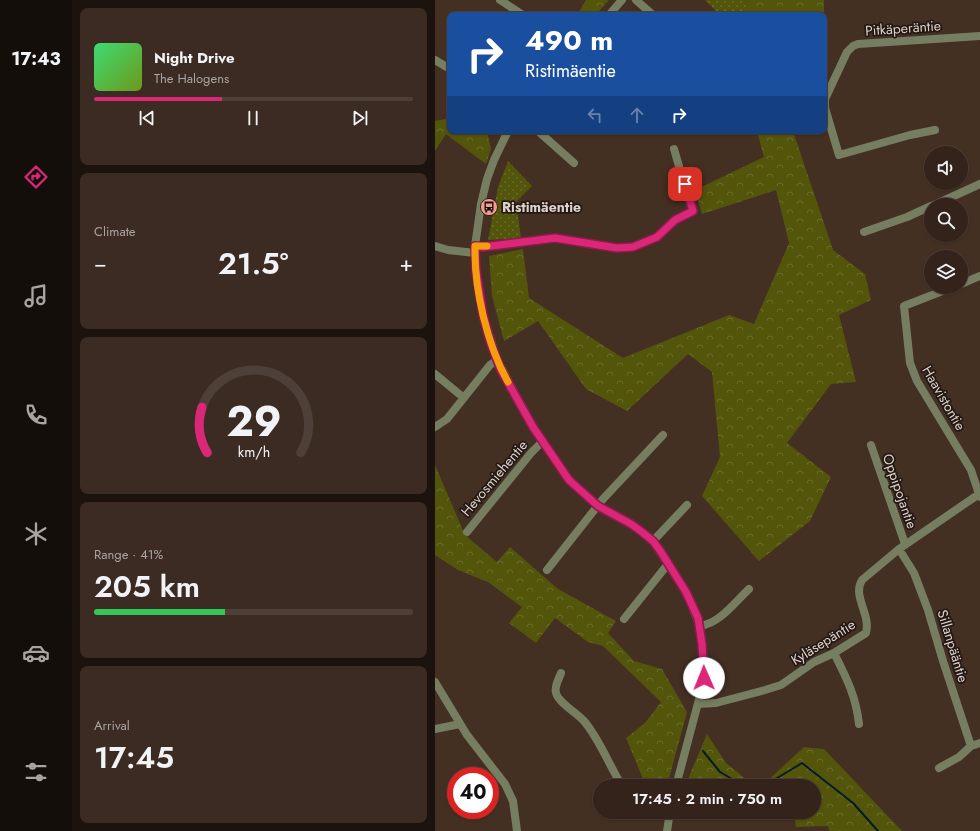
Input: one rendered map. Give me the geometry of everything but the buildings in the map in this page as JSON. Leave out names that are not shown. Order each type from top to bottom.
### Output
[{"type":"street","points":[[500,0],[518,12]]},
{"type":"street","points":[[612,12],[622,0]]},
{"type":"street","points":[[636,0],[650,12]]},
{"type":"street","name":"Pitkäperäntie","points":[[827,95],[847,52],[853,46],[858,44],[980,36]]},
{"type":"street","points":[[435,60],[447,67]]},
{"type":"street","name":"Pitkäperäntie","points":[[827,115],[839,155],[910,135],[935,130]]},
{"type":"street","points":[[507,134],[494,160],[487,180],[481,204],[475,250],[476,270],[483,315],[497,360],[514,393],[542,442],[569,480],[598,506],[631,524],[653,541],[686,592],[700,626],[704,662],[704,678],[678,779]]},
{"type":"street","points":[[541,134],[574,163]]},
{"type":"street","points":[[435,246],[448,250],[475,250],[483,247],[555,238],[617,248],[633,247],[651,240],[657,237],[675,220],[693,211],[673,149]]},
{"type":"street","points":[[949,198],[980,184]]},
{"type":"street","points":[[864,232],[907,217],[924,209]]},
{"type":"street","points":[[968,281],[980,276]]},
{"type":"street","name":"Haavistontie","points":[[935,294],[904,306],[910,364],[917,381],[971,470],[979,496]]},
{"type":"street","points":[[435,427],[447,419],[490,365],[497,360]]},
{"type":"street","points":[[435,374],[464,398]]},
{"type":"street","points":[[547,570],[598,506],[663,435]]},
{"type":"street","name":"Hevosmiehentie","points":[[467,532],[531,453],[542,442]]},
{"type":"street","name":"Oppipojantie","points":[[871,445],[902,547]]},
{"type":"street","name":"Kyläsepäntie","points":[[698,704],[716,703],[765,690],[781,684],[814,662],[834,653],[866,633],[867,623],[859,593],[859,586],[866,577],[902,547],[979,496]]},
{"type":"street","points":[[653,541],[687,505]]},
{"type":"street","name":"Sillanpääntie","points":[[902,547],[928,610],[943,662],[971,746]]},
{"type":"street","points":[[624,619],[668,564]]},
{"type":"street","points":[[700,626],[708,625],[719,619],[749,589]]},
{"type":"street","points":[[834,653],[851,688],[857,708],[859,724]]},
{"type":"street","points":[[561,673],[555,688],[556,695],[562,703],[577,714],[589,727],[618,779]]},
{"type":"street","points":[[435,682],[467,735],[505,784],[513,801],[517,831]]},
{"type":"street","points":[[435,729],[460,724]]},
{"type":"street","points":[[939,768],[959,757],[971,746],[980,743]]},
{"type":"street","points":[[667,831],[669,819]]},
{"type":"green space","points":[[586,0],[609,0],[599,12],[579,12]]},
{"type":"green space","points":[[705,0],[745,0],[747,12],[717,12]]},
{"type":"green space","points":[[745,0],[824,0],[824,12],[747,12]]},
{"type":"green space","points":[[447,119],[447,134],[488,134],[491,149],[486,164],[446,134],[435,151],[435,121]]},
{"type":"green space","points":[[758,134],[794,134],[833,250],[865,274],[871,300],[839,315],[856,382],[831,384],[787,443],[831,477],[810,521],[759,561],[702,496],[720,457],[712,372],[688,354],[627,411],[586,389],[538,321],[504,341],[492,296],[489,256],[523,249],[529,298],[623,358],[729,315],[754,324],[789,243],[776,190],[702,214],[695,190],[764,157]]},
{"type":"green space","points":[[508,161],[532,186],[516,202],[521,238],[488,240],[498,187]]},
{"type":"green space","points":[[435,465],[465,535],[497,562],[510,547],[558,589],[616,621],[608,633],[634,661],[662,669],[687,712],[669,779],[643,779],[626,738],[645,723],[661,702],[603,646],[588,642],[555,618],[536,643],[509,623],[522,607],[488,582],[458,570],[435,555]]},
{"type":"green space","points":[[707,734],[726,763],[746,779],[688,779]]},
{"type":"green space","points":[[804,747],[824,749],[902,831],[829,831],[828,826],[796,827],[795,819],[821,819],[821,779],[769,779]]},
{"type":"waterway","points":[[703,751],[720,772],[732,779]]},
{"type":"waterway","points":[[776,779],[802,763],[853,803],[878,831]]},
{"type":"slow traffic","points":[[487,246],[475,246],[476,270],[483,315],[491,344],[501,370],[508,382]]},
{"type":"place","name":"Ristimäentie","points":[[489,207]]},
{"type":"route","points":[[685,184],[693,211],[675,220],[657,237],[633,247],[617,248],[555,238],[483,247],[475,246],[475,253],[483,315],[491,344],[501,370],[542,442],[569,480],[598,506],[631,524],[642,532],[653,541],[661,552],[686,592],[698,618],[704,662],[704,678]]}]
